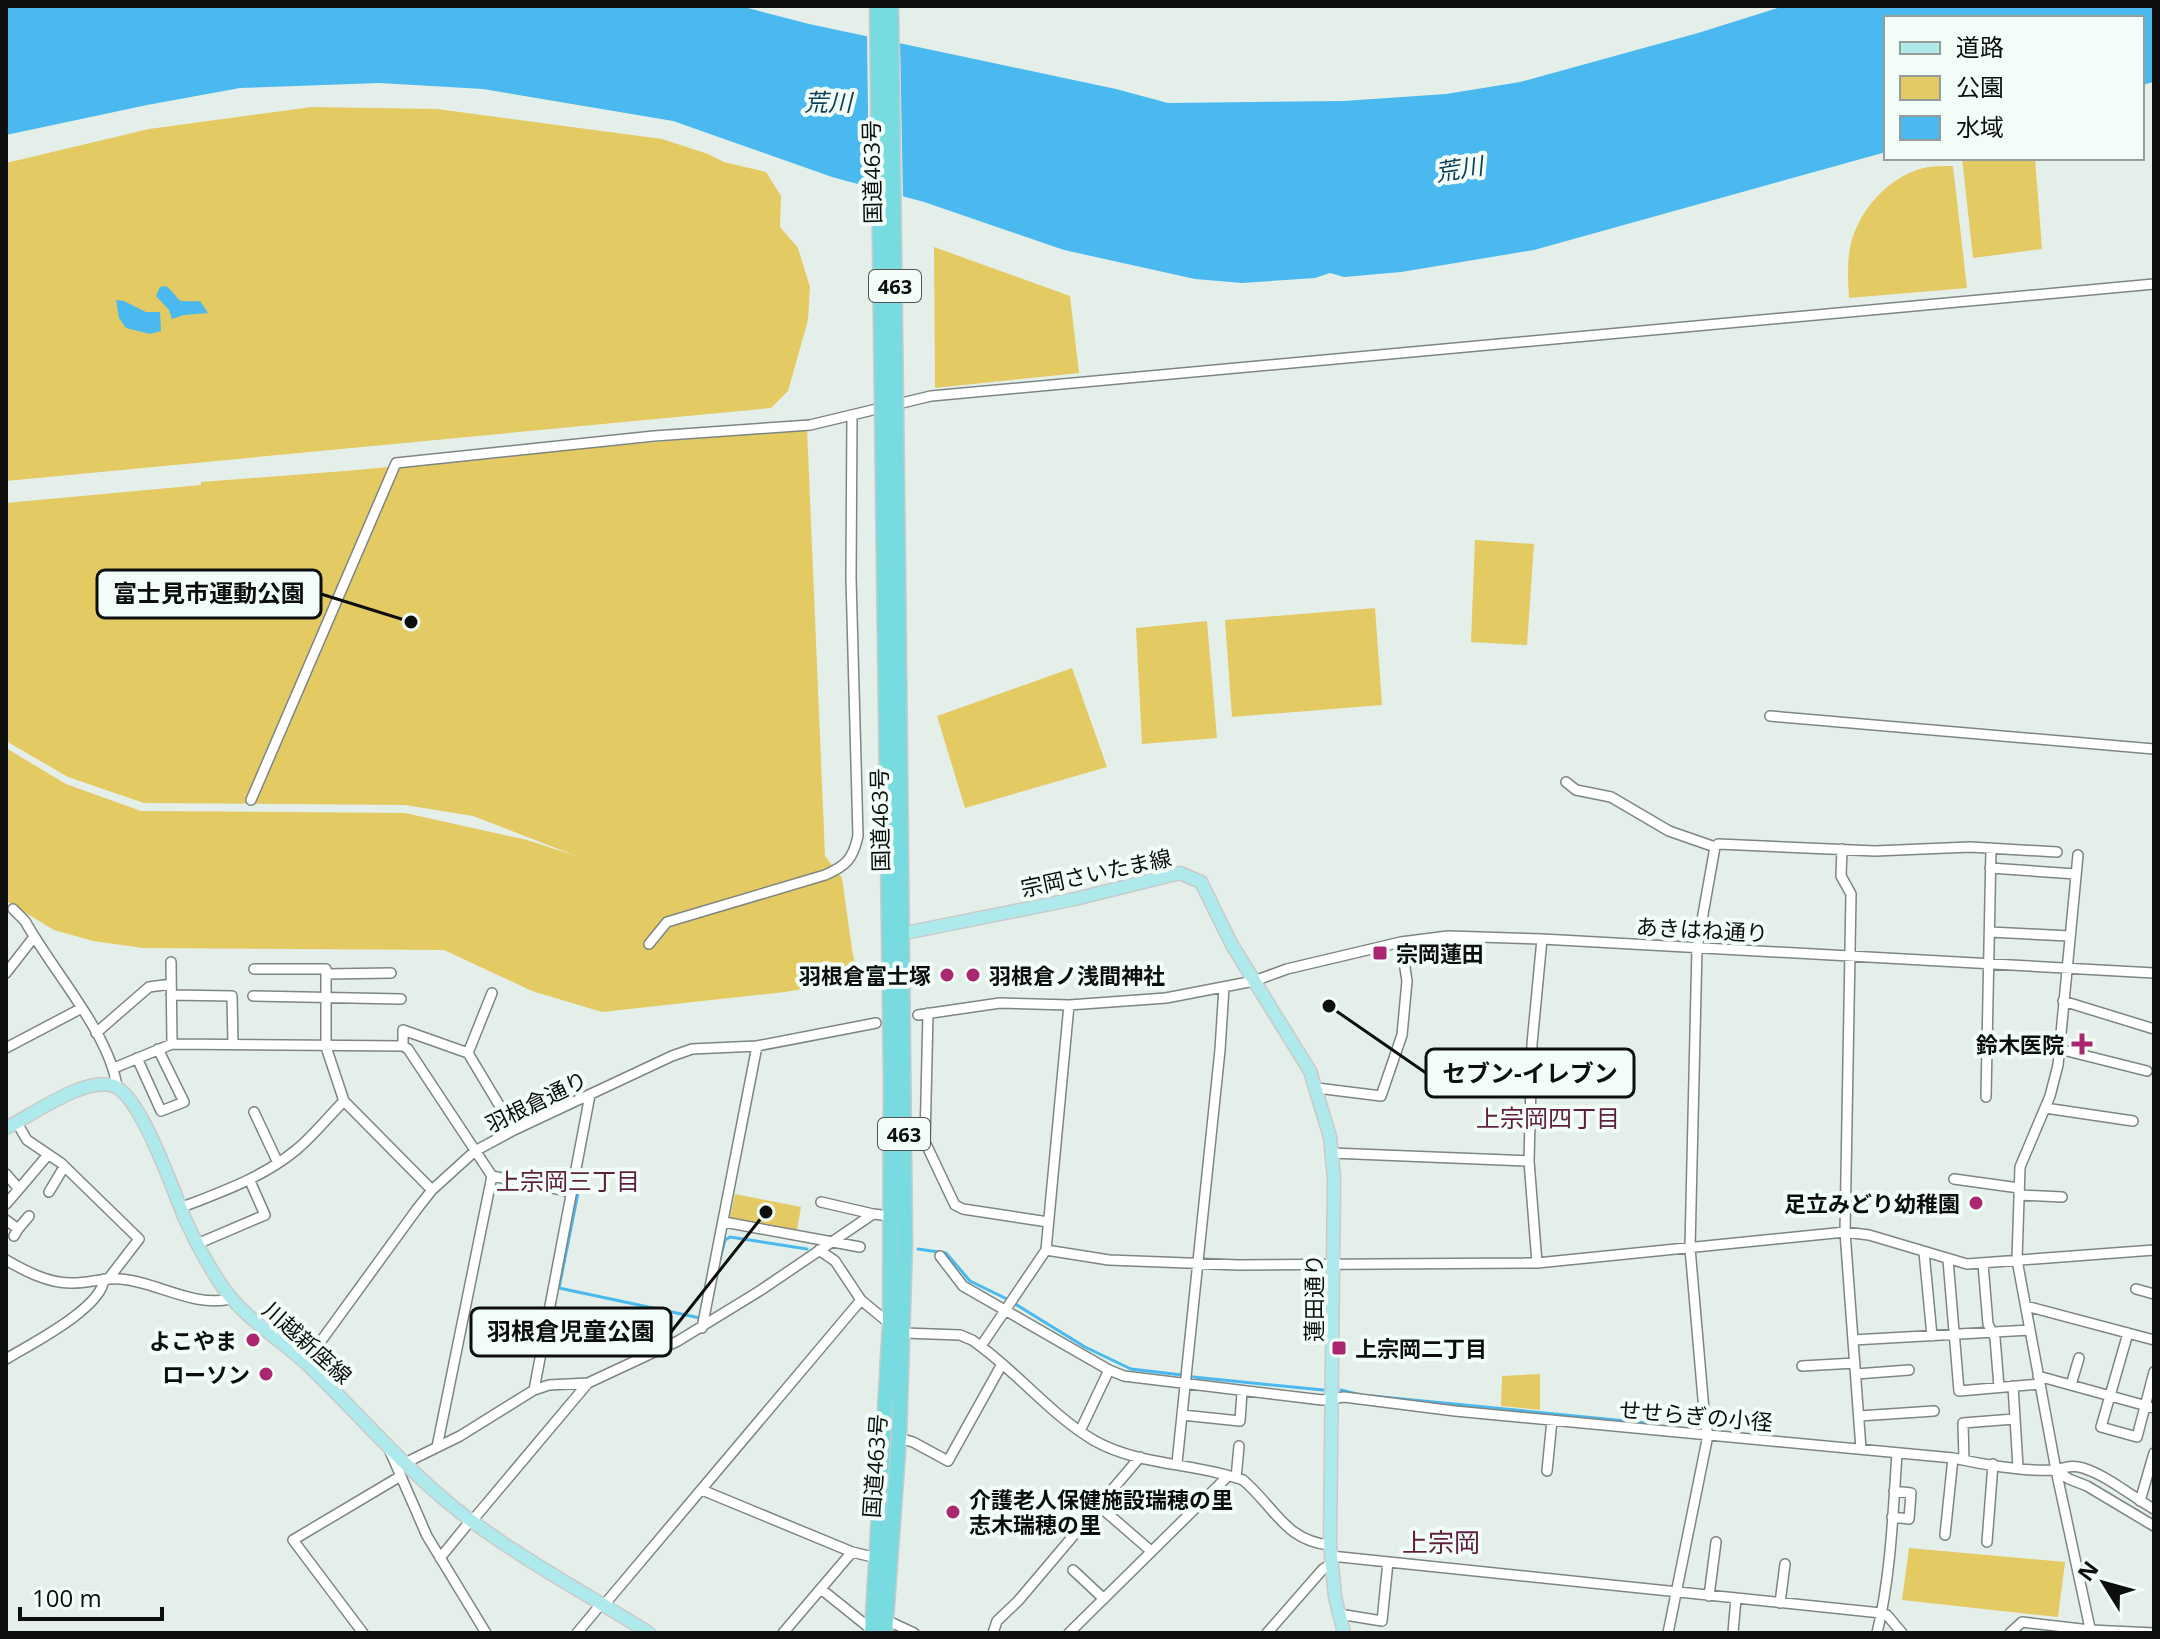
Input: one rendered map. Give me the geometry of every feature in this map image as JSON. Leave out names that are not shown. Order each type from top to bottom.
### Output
[{"type":"highway","name":"国道463号","points":[[877,6],[891,566]]},
{"type":"highway","name":"国道463号","points":[[879,1629],[899,1438],[904,1333],[891,566],[891,6]]},
{"type":"highway","name":"国道463号","points":[[879,1629],[877,1558],[890,1324],[895,935]]},
{"type":"main road","name":"宗岡さいたま線","points":[[895,935],[1075,899],[1180,873],[1201,882],[1254,981]]},
{"type":"main road","name":"蓮田通り","points":[[1254,981],[1299,1050],[1317,1088],[1332,1153],[1331,1555],[1344,1633]]},
{"type":"main road","points":[[12,1126],[88,1086],[107,1084],[117,1087]]},
{"type":"main road","name":"川越新座線","points":[[117,1087],[133,1102],[197,1244],[231,1299],[305,1363],[405,1463],[472,1521],[649,1633]]},
{"type":"street","points":[[251,800],[396,463],[654,436],[810,425],[931,396],[2154,284]]},
{"type":"street","points":[[649,944],[667,922],[825,875],[849,863],[854,854],[858,836],[851,578],[852,415]]},
{"type":"street","points":[[1770,716],[2154,749]]},
{"type":"street","points":[[1566,782],[1576,790],[1611,797],[1669,831],[1715,847]]},
{"type":"street","points":[[1668,1633],[1681,1592],[1708,1435],[1690,1248],[1697,948],[1715,847],[1718,844],[1875,851],[1991,848],[2057,852]]},
{"type":"street","points":[[1986,1097],[1991,848]]},
{"type":"street","points":[[1842,849],[1841,876],[1851,894],[1852,956],[1845,1232],[1861,1445]]},
{"type":"street","points":[[2078,855],[2058,1065],[2045,1108],[2022,1159],[2017,1260],[2090,1631]]},
{"type":"street","points":[[1990,868],[2076,874]]},
{"type":"street","points":[[13,909],[25,921],[96,1033],[114,1068],[117,1087]]},
{"type":"street","points":[[1990,932],[2069,936]]},
{"type":"street","name":"あきはね通り","points":[[1254,981],[1287,969],[1401,942],[1448,936],[2154,973]]},
{"type":"street","points":[[6,973],[34,937]]},
{"type":"street","points":[[1537,1263],[1529,1161],[1532,1044],[1542,939]]},
{"type":"street","points":[[1317,1088],[1381,1096],[1402,1035],[1407,981],[1401,942]]},
{"type":"street","points":[[171,962],[172,1044]]},
{"type":"street","points":[[254,969],[326,969],[326,1047],[344,1101],[432,1190]]},
{"type":"street","points":[[326,974],[391,973]]},
{"type":"street","points":[[1048,1222],[963,1209],[955,1205],[925,1142],[923,1014],[1000,1003],[1069,1005],[1166,998],[1254,981]]},
{"type":"street","points":[[96,1033],[149,987],[171,984]]},
{"type":"street","points":[[1177,1463],[1224,987]]},
{"type":"street","points":[[468,1053],[492,993]]},
{"type":"street","points":[[171,995],[232,996],[233,1044]]},
{"type":"street","points":[[253,996],[401,999]]},
{"type":"street","points":[[2063,1001],[2154,1029]]},
{"type":"street","points":[[981,1346],[1046,1250],[1069,1005]]},
{"type":"street","points":[[7,1044],[80,1009]]},
{"type":"street","name":"羽根倉通り","points":[[305,1363],[432,1190],[475,1151],[514,1130],[692,1049],[757,1046],[876,1023]]},
{"type":"street","points":[[403,1046],[403,1030],[468,1053],[514,1130]]},
{"type":"street","points":[[114,1068],[172,1044],[403,1046],[408,1049],[492,1176],[572,1192]]},
{"type":"street","points":[[702,1328],[757,1046]]},
{"type":"street","points":[[137,1058],[161,1111],[184,1102],[158,1049]]},
{"type":"street","points":[[2059,1049],[2147,1071]]},
{"type":"street","points":[[534,1390],[590,1095]]},
{"type":"street","points":[[180,1208],[250,1181],[278,1163],[297,1149],[344,1101]]},
{"type":"street","points":[[2045,1108],[2133,1121]]},
{"type":"street","points":[[254,1112],[278,1163]]},
{"type":"street","points":[[6,1359],[88,1306],[139,1239],[64,1167],[12,1126]]},
{"type":"street","points":[[1332,1153],[1529,1161]]},
{"type":"street","points":[[6,1204],[47,1156]]},
{"type":"street","points":[[49,1192],[64,1167]]},
{"type":"street","points":[[6,1174],[19,1189]]},
{"type":"street","points":[[437,1447],[492,1176]]},
{"type":"street","points":[[1954,1179],[2062,1197]]},
{"type":"street","points":[[197,1244],[265,1215],[250,1181]]},
{"type":"street","points":[[821,1202],[891,1216]]},
{"type":"street","points":[[405,1463],[460,1436],[534,1390],[549,1385],[588,1383],[702,1328],[873,1214]]},
{"type":"street","points":[[6,1220],[16,1233],[29,1216]]},
{"type":"street","points":[[724,1222],[860,1247]]},
{"type":"street","points":[[1046,1250],[1109,1260],[1239,1265],[1537,1263],[1845,1232],[1869,1235],[1948,1260],[1983,1264],[2154,1250]]},
{"type":"street","points":[[819,1250],[835,1261],[861,1300],[890,1324]]},
{"type":"street","points":[[1924,1252],[1932,1336]]},
{"type":"street","name":"せせらぎの小径","points":[[940,1256],[963,1286],[1124,1376],[1242,1392],[1333,1400],[1344,1397],[1708,1435],[1861,1445],[1897,1453],[2056,1470],[2154,1526]]},
{"type":"street","points":[[6,1260],[27,1273],[69,1283],[123,1279],[199,1299],[219,1302],[231,1299]]},
{"type":"street","points":[[1948,1260],[1959,1391],[2013,1386],[2039,1380],[2071,1385],[2150,1406]]},
{"type":"street","points":[[1983,1264],[1988,1324],[1995,1338],[1999,1387]]},
{"type":"street","points":[[2136,1289],[2154,1294]]},
{"type":"street","points":[[577,1633],[861,1300]]},
{"type":"street","points":[[2026,1306],[2154,1340]]},
{"type":"street","points":[[1853,1340],[2030,1330]]},
{"type":"street","points":[[904,1333],[960,1335],[981,1346],[1080,1431],[1116,1450],[1232,1477],[1255,1491],[1290,1531],[1317,1544],[1331,1555],[1881,1613],[1887,1615],[1902,1633]]},
{"type":"street","points":[[2128,1333],[2101,1427],[2137,1437],[2150,1406],[2154,1372]]},
{"type":"street","points":[[2071,1385],[2079,1358]]},
{"type":"street","points":[[899,1438],[948,1461],[1002,1364]]},
{"type":"street","points":[[1802,1366],[1909,1370]]},
{"type":"street","points":[[1080,1431],[1109,1370]]},
{"type":"street","points":[[440,1558],[588,1383]]},
{"type":"street","points":[[2013,1386],[2018,1467]]},
{"type":"street","points":[[1182,1415],[1240,1421],[1242,1392]]},
{"type":"street","points":[[1859,1416],[1934,1411]]},
{"type":"street","points":[[1945,1535],[1963,1423],[2014,1419]]},
{"type":"street","points":[[1547,1471],[1552,1420]]},
{"type":"street","points":[[388,1446],[412,1508],[486,1633]]},
{"type":"street","points":[[1069,1633],[1151,1551],[1232,1477],[1239,1446]]},
{"type":"street","points":[[1877,1633],[1897,1453]]},
{"type":"street","points":[[2140,1501],[2154,1453]]},
{"type":"street","points":[[993,1633],[997,1621],[1018,1601],[1140,1457]]},
{"type":"street","points":[[1987,1542],[1993,1464]]},
{"type":"street","name":"せせらぎの小径","points":[[2056,1470],[2064,1466],[2084,1468],[2154,1509]]},
{"type":"street","points":[[363,1633],[293,1540],[399,1477]]},
{"type":"street","points":[[702,1490],[852,1552],[877,1558]]},
{"type":"street","points":[[1892,1517],[1909,1519],[1911,1493],[1894,1491]]},
{"type":"street","points":[[1099,1506],[1151,1551]]},
{"type":"street","points":[[1709,1596],[1716,1542]]},
{"type":"street","points":[[783,1633],[852,1552]]},
{"type":"street","points":[[1267,1633],[1323,1569],[1331,1555]]},
{"type":"street","points":[[1339,1614],[1382,1621],[1388,1562]]},
{"type":"street","points":[[1780,1603],[1785,1564]]},
{"type":"street","points":[[1073,1570],[1104,1599]]},
{"type":"street","points":[[821,1589],[879,1629],[914,1633]]},
{"type":"street","points":[[1733,1633],[1736,1598]]},
{"type":"street","points":[[2010,1633],[2022,1622],[2090,1631],[2154,1633]]},
{"type":"green space","points":[[312,107],[437,109],[662,139],[724,162],[766,172],[781,196],[780,227],[798,248],[810,287],[808,320],[788,391],[771,408],[6,481],[6,163],[149,129]]},
{"type":"green space","points":[[1962,160],[2035,160],[2042,249],[1973,258]]},
{"type":"green space","points":[[1953,166],[1967,288],[1849,298],[1850,248],[1860,221],[1877,196],[1914,171]]},
{"type":"green space","points":[[934,247],[1070,296],[1079,373],[935,388]]},
{"type":"green space","points":[[807,428],[825,856],[842,878],[853,956],[861,979],[785,992],[602,1012],[532,991],[444,950],[143,948],[93,941],[54,930],[6,901],[6,748],[66,784],[141,811],[405,813],[527,840],[576,856],[473,816],[405,805],[144,803],[68,777],[6,741],[6,503],[201,485],[201,482]]},
{"type":"green space","points":[[1475,540],[1534,544],[1527,645],[1471,642]]},
{"type":"green space","points":[[1375,608],[1382,705],[1232,717],[1225,620]]},
{"type":"green space","points":[[1207,621],[1217,738],[1142,744],[1136,628]]},
{"type":"green space","points":[[1072,668],[1107,767],[965,808],[937,716]]},
{"type":"green space","points":[[735,1194],[801,1207],[797,1230],[730,1217]]},
{"type":"green space","points":[[1540,1374],[1540,1410],[1501,1406],[1502,1376]]},
{"type":"green space","points":[[1909,1548],[2065,1562],[2058,1617],[1902,1600]]},
{"type":"water","name":"荒川","points":[[6,6],[740,6],[1168,103],[1344,101],[1446,94],[1520,82],[1784,6],[2154,6],[2154,82],[2144,84],[2144,16],[1884,16],[1884,153],[1534,250],[1401,272],[1344,277],[1330,273],[1315,278],[1242,283],[1195,279],[1064,250],[924,202],[832,177],[673,121],[483,89],[379,83],[240,88],[6,135]]},
{"type":"water","points":[[166,286],[179,300],[200,301],[208,313],[172,319],[169,310],[156,296],[160,287]]},
{"type":"water","points":[[116,300],[146,312],[160,312],[161,331],[150,334],[126,328],[119,318]]},
{"type":"pier","points":[[867,32],[900,39],[903,200],[869,191]]},
{"type":"waterway","points":[[553,1184],[569,1187]]},
{"type":"waterway","points":[[577,1188],[559,1288],[700,1318]]},
{"type":"waterway","points":[[719,1263],[725,1240],[730,1237],[807,1249]]},
{"type":"waterway","points":[[918,1249],[946,1253],[970,1281],[1007,1299]]},
{"type":"waterway","points":[[1015,1304],[1085,1347],[1131,1369],[1182,1375]]},
{"type":"waterway","points":[[1193,1377],[1323,1390]]},
{"type":"waterway","points":[[1341,1390],[1361,1395]]},
{"type":"waterway","points":[[1372,1396],[1657,1424]]},
{"type":"place","name":"富士見市運動公園","points":[[411,622]]},
{"type":"place","name":"宗岡蓮田","points":[[1380,953]]},
{"type":"place","name":"羽根倉富士塚","points":[[947,975]]},
{"type":"place","name":"羽根倉ノ浅間神社","points":[[973,975]]},
{"type":"place","name":"セブン-イレブン","points":[[1329,1006]]},
{"type":"place","name":"鈴木医院","points":[[2082,1044]]},
{"type":"place","name":"足立みどり幼稚園","points":[[1976,1203]]},
{"type":"place","name":"羽根倉児童公園","points":[[766,1212]]},
{"type":"place","name":"よこやま","points":[[253,1340]]},
{"type":"place","name":"上宗岡二丁目","points":[[1339,1348]]},
{"type":"place","name":"ローソン","points":[[266,1374]]},
{"type":"place","name":"介護老人保健施設瑞穂の里 志木瑞穂の里","points":[[953,1512]]},
{"type":"district","name":"上宗岡四丁目","points":[[1548,1117]]},
{"type":"district","name":"上宗岡三丁目","points":[[568,1180]]},
{"type":"district","name":"上宗岡","points":[[1441,1542]]}]
